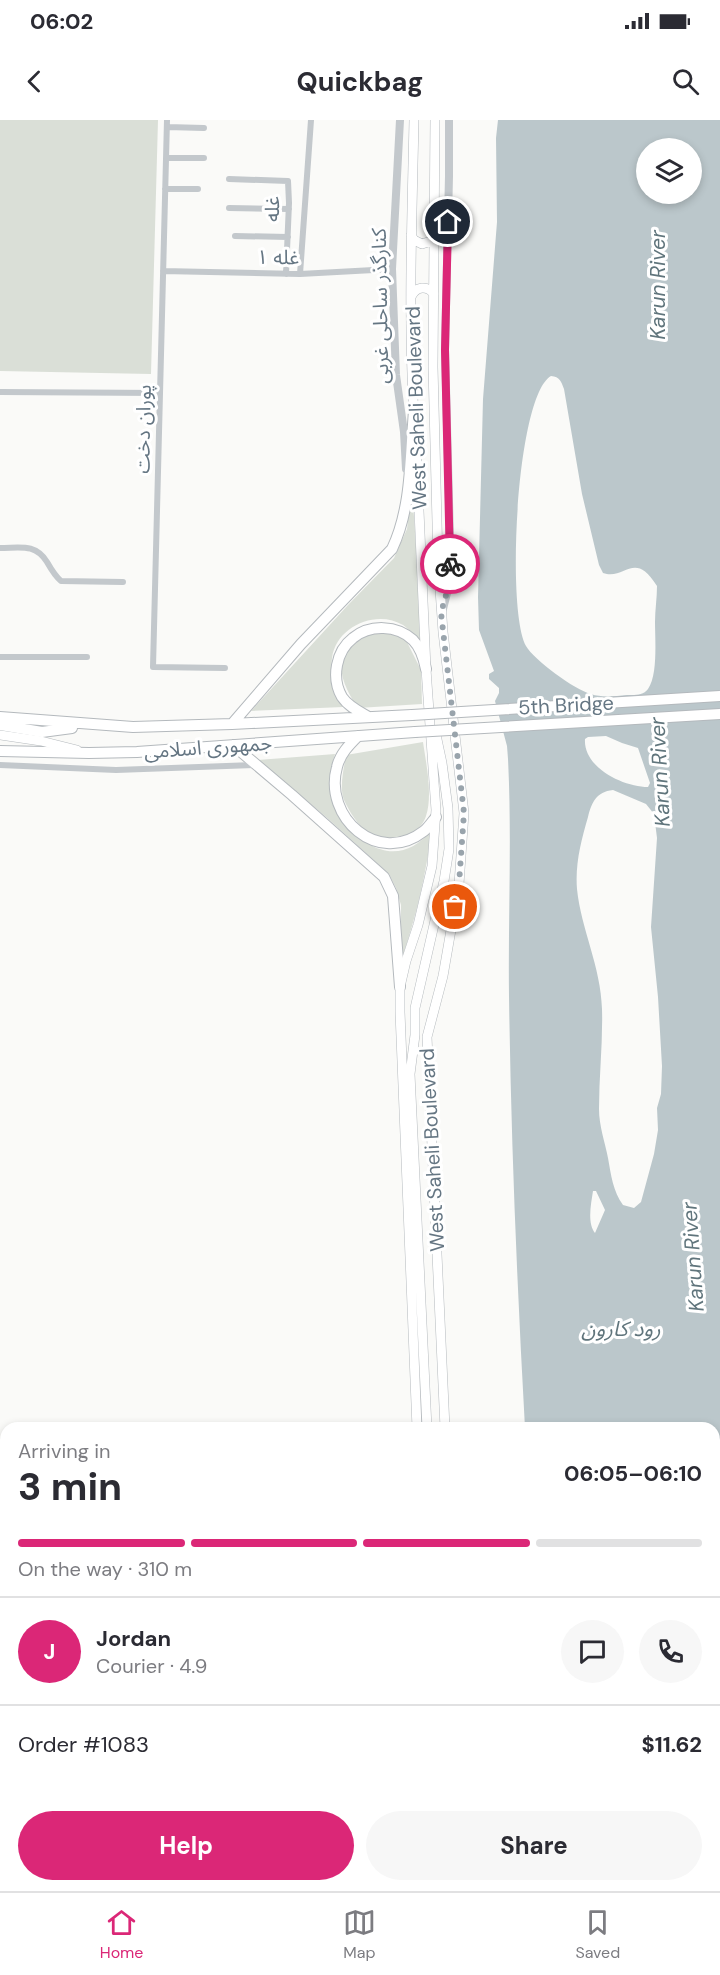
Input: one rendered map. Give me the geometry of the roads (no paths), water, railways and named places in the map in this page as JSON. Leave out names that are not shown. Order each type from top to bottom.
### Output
[{"type":"highway","points":[[232,724],[301,644],[392,549],[401,531],[406,506],[414,411]]},
{"type":"highway","points":[[368,717],[353,709],[342,697],[336,682],[336,665],[342,650],[353,638],[367,630],[383,628],[399,632],[413,640],[422,654],[426,669]]},
{"type":"highway","name":"5th Bridge","points":[[412,715],[720,696]]},
{"type":"highway","name":"5th Bridge","points":[[415,732],[720,714]]},
{"type":"highway","name":"جمهوری اسلامی","points":[[0,717],[133,727],[412,715]]},
{"type":"highway","points":[[0,725],[42,732],[93,725]]},
{"type":"highway","name":"جمهوری اسلامی","points":[[0,751],[137,752],[415,732]]},
{"type":"highway","points":[[358,736],[347,747],[337,765],[334,783],[337,802],[345,819],[358,832],[371,840],[390,844],[408,840],[424,831],[436,817]]},
{"type":"highway","points":[[233,745],[384,877],[393,896],[400,987]]},
{"type":"main road","name":"West Saheli Boulevard","points":[[414,120],[411,235],[414,411],[426,669],[436,817],[432,866],[426,896],[400,987],[417,1422]]},
{"type":"main road","name":"West Saheli Boulevard","points":[[435,120],[433,368],[438,561],[441,613],[464,813],[459,884],[443,976],[428,1037],[445,1422]]},
{"type":"main road","points":[[411,235],[414,240],[422,244],[431,241],[434,236]]},
{"type":"main road","points":[[411,297],[414,292],[422,288],[434,294]]},
{"type":"main road","name":"West Saheli Boulevard","points":[[427,1422],[411,1074],[415,1008],[444,881],[449,849],[448,808],[442,763],[428,695]]},
{"type":"main road","points":[[0,735],[41,741],[90,753]]},
{"type":"street","points":[[300,274],[311,120]]},
{"type":"street","name":"کنارگذر ساحلی غربی","points":[[400,120],[392,269],[396,375],[404,432],[407,490]]},
{"type":"street","points":[[441,613],[451,577],[445,350],[449,120]]},
{"type":"street","points":[[167,123],[204,128]]},
{"type":"street","name":"پوران دخت","points":[[167,123],[153,667],[225,668]]},
{"type":"street","points":[[166,158],[204,158]]},
{"type":"street","name":"غله","points":[[229,179],[288,181],[290,188],[286,274]]},
{"type":"street","points":[[165,189],[198,189]]},
{"type":"street","points":[[229,208],[289,209]]},
{"type":"street","points":[[235,236],[288,237]]},
{"type":"street","name":"غله ۱","points":[[163,271],[300,274],[392,269]]},
{"type":"street","points":[[0,392],[160,393]]},
{"type":"street","points":[[0,548],[32,548],[42,554],[56,576],[62,581],[123,582]]},
{"type":"street","points":[[0,657],[87,657]]},
{"type":"street","points":[[0,765],[116,770],[257,765]]},
{"type":"water","points":[[498,120],[720,120],[720,1422],[525,1422],[511,1104],[508,759],[507,746],[495,701],[499,688],[489,679],[489,674],[494,671],[479,630],[483,399],[497,222],[496,138]],"holes":[[[551,376],[556,377],[564,389],[582,494],[599,565],[603,573],[611,574],[636,568],[642,569],[657,586],[653,675],[648,689],[641,694],[595,695],[566,681],[530,652],[520,625],[516,550],[522,461],[539,392]],[[606,736],[638,748],[650,783],[648,787],[628,784],[607,774],[591,759],[586,749],[585,739]],[[613,790],[646,804],[654,814],[657,838],[651,927],[658,997],[662,1066],[661,1094],[657,1108],[658,1130],[654,1154],[641,1202],[634,1208],[623,1205],[617,1194],[611,1177],[601,1128],[599,1109],[601,993],[582,919],[577,889],[578,862],[593,802],[602,793]],[[593,1191],[596,1191],[605,1210],[595,1233],[590,1219]]]},
{"type":"water label","name":"Karun River","points":[[658,285]]},
{"type":"water label","name":"Karun River","points":[[660,772]]},
{"type":"water label","name":"Karun River","points":[[693,1257]]},
{"type":"water label","name":"رود کارون","points":[[621,1329]]}]
